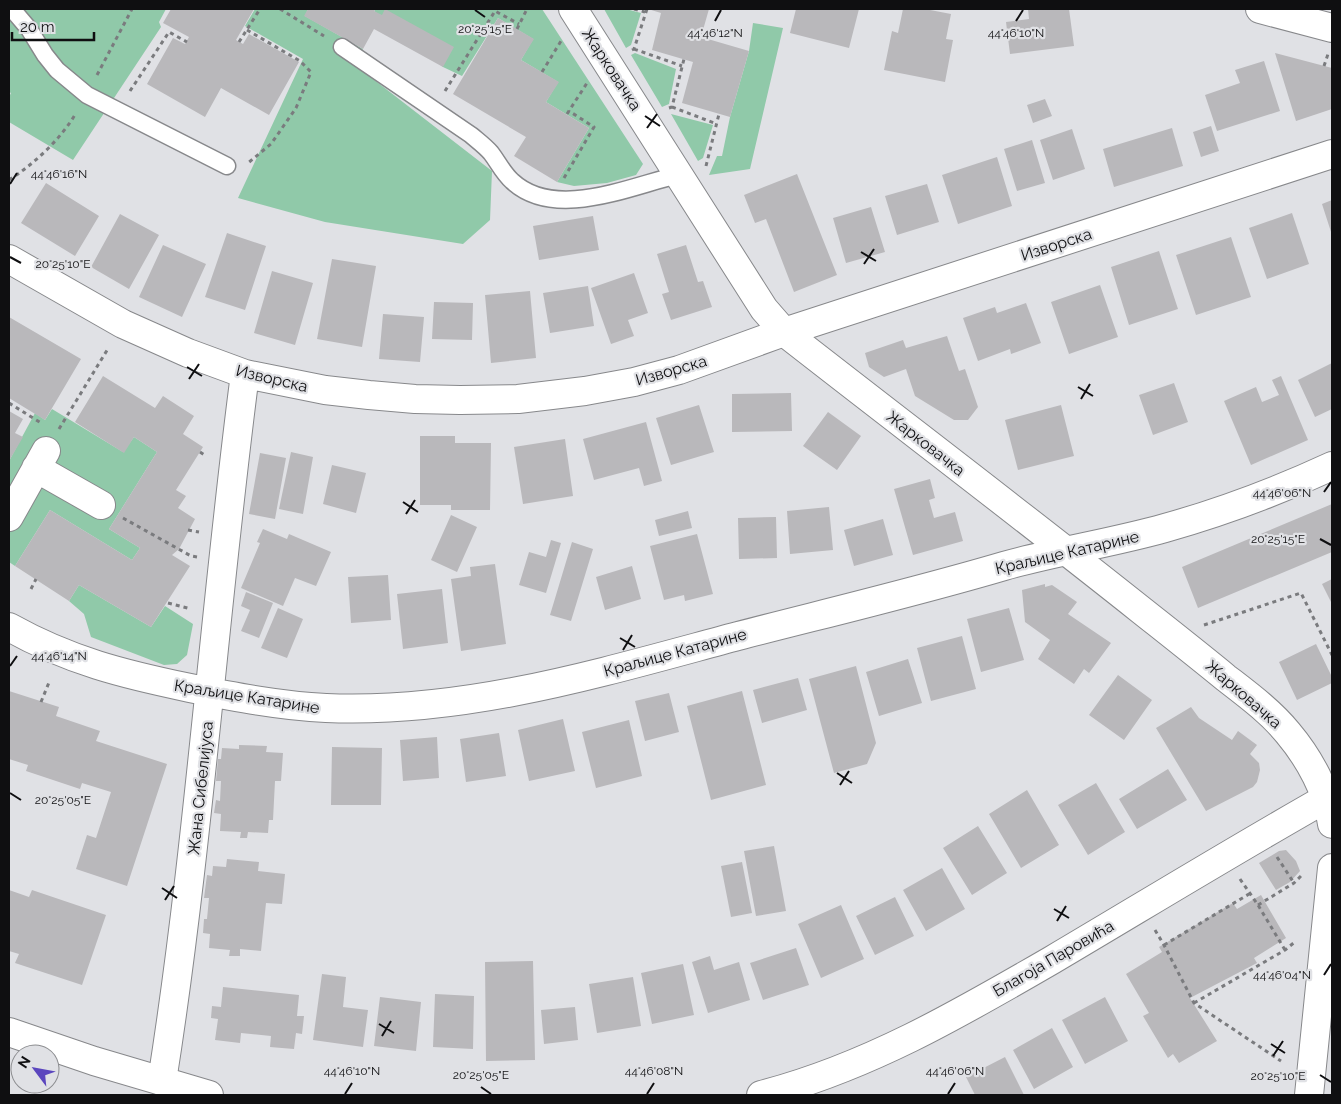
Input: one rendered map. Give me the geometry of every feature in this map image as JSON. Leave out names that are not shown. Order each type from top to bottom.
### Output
[{"type":"street","points":[[1260,9],[1332,28]]},
{"type":"street","name":"Жарковачка","points":[[570,21],[678,175],[764,309],[784,332],[1002,502],[1068,551],[1244,692],[1288,733],[1303,754],[1330,806]]},
{"type":"street","name":"Изворска","points":[[9,259],[123,324],[188,354],[246,374],[325,390],[388,397],[460,400],[518,399],[585,391],[679,370],[784,332],[1332,154]]},
{"type":"street","name":"Жана Сибелијуса","points":[[162,1082],[185,924],[233,465],[246,374]]},
{"type":"street","points":[[9,517],[41,459],[101,505]]},
{"type":"street","name":"Краљице Катарине","points":[[9,627],[58,652],[103,668],[246,699],[325,708],[382,708],[445,704],[504,695],[617,668],[939,585],[1030,559],[1164,529],[1230,509],[1332,466]]},
{"type":"street","name":"Благоја Паровића","points":[[761,1095],[790,1088],[862,1061],[921,1033],[1330,806]]},
{"type":"street","points":[[1309,1095],[1332,868]]},
{"type":"street","points":[[9,1032],[94,1061],[209,1095]]},
{"type":"lane","points":[[12,9],[29,29],[57,70],[87,95],[227,166]]},
{"type":"lane","points":[[342,47],[471,135],[489,151],[512,181],[541,197],[570,201],[596,197],[678,175]]},
{"type":"path","points":[[87,95],[132,9]]},
{"type":"path","points":[[239,42],[260,9]]},
{"type":"path","points":[[280,9],[342,47]]},
{"type":"path","points":[[517,29],[527,9]]},
{"type":"path","points":[[630,51],[634,49],[646,11],[634,9]]},
{"type":"path","points":[[443,95],[495,11],[519,24]]},
{"type":"path","points":[[542,72],[570,21]]},
{"type":"path","points":[[227,166],[246,165],[271,144],[296,108],[311,72],[300,61],[247,30]]},
{"type":"path","points":[[117,111],[169,32],[187,42]]},
{"type":"path","points":[[634,49],[682,66]]},
{"type":"path","points":[[672,107],[684,59]]},
{"type":"path","points":[[564,178],[594,127],[568,113],[588,81]]},
{"type":"path","points":[[666,109],[672,107],[717,124]]},
{"type":"path","points":[[705,168],[719,114]]},
{"type":"path","points":[[9,180],[36,159],[74,117]]},
{"type":"path","points":[[67,417],[104,356]]},
{"type":"path","points":[[9,403],[42,424]]},
{"type":"path","points":[[200,452],[205,456]]},
{"type":"path","points":[[101,505],[192,556]]},
{"type":"path","points":[[31,589],[36,579]]},
{"type":"path","points":[[1219,621],[1301,593],[1332,654]]},
{"type":"path","points":[[168,603],[193,610]]},
{"type":"path","points":[[41,702],[50,680]]},
{"type":"path","points":[[1272,850],[1294,883]]},
{"type":"path","points":[[1236,872],[1285,950]]},
{"type":"path","points":[[1258,905],[1294,883],[1306,872]]},
{"type":"path","points":[[1164,945],[1249,894]]},
{"type":"path","points":[[1152,926],[1194,1003],[1281,1061]]},
{"type":"path","points":[[1194,1003],[1285,950],[1300,936]]},
{"type":"green space","points":[[18,9],[166,9],[159,22],[161,27],[73,160],[9,122],[9,97],[11,93],[9,92],[9,21]]},
{"type":"green space","points":[[255,9],[308,9],[305,16],[363,49],[355,65],[492,171],[490,220],[463,244],[325,222],[238,198],[303,59],[245,26]]},
{"type":"green space","points":[[376,9],[542,9],[643,164],[636,175],[607,183],[574,186],[557,182],[589,128],[546,102],[558,82],[521,60],[533,39],[498,18],[462,76],[443,67],[374,11]]},
{"type":"green space","points":[[604,9],[626,9],[641,13],[631,45],[626,48]]},
{"type":"green space","points":[[753,23],[783,28],[750,169],[709,175],[717,156],[722,156],[730,117],[749,51]]},
{"type":"green space","points":[[635,53],[676,69],[669,104],[662,107],[631,55]]},
{"type":"green space","points":[[671,114],[713,125],[703,158],[698,161]]},
{"type":"green space","points":[[52,409],[123,452],[134,437],[157,452],[109,529],[140,548],[132,560],[50,510],[15,566],[9,562],[9,461],[35,413],[45,420]]},
{"type":"green space","points":[[79,585],[151,627],[165,606],[193,624],[187,655],[177,664],[164,665],[91,637],[84,614],[69,601]]},
{"type":"building","points":[[171,9],[254,9],[236,40],[243,44],[249,34],[299,62],[269,115],[221,88],[205,117],[147,84],[173,38],[185,44],[189,37],[163,23]]},
{"type":"building","points":[[308,9],[376,9],[374,11],[382,15],[385,9],[454,47],[443,67],[374,29],[363,49],[304,16]]},
{"type":"building","points":[[648,9],[709,9],[701,37],[749,51],[730,117],[682,103],[693,62],[652,50],[661,13]]},
{"type":"building","points":[[796,9],[859,9],[849,48],[790,33]]},
{"type":"building","points":[[903,9],[925,9],[951,14],[946,39],[953,40],[945,82],[884,70],[892,31],[898,33]]},
{"type":"building","points":[[1028,9],[1069,9],[1074,46],[1010,54],[1006,22],[1029,19]]},
{"type":"building","points":[[498,18],[534,39],[521,60],[559,82],[546,102],[589,128],[557,182],[514,156],[526,137],[453,94]]},
{"type":"building","points":[[1275,53],[1332,68],[1332,109],[1296,121]]},
{"type":"building","points":[[1264,61],[1280,111],[1217,131],[1205,95],[1240,83],[1235,70]]},
{"type":"building","points":[[1045,99],[1052,116],[1033,123],[1027,105]]},
{"type":"building","points":[[1211,126],[1219,151],[1201,157],[1193,132]]},
{"type":"building","points":[[1172,128],[1183,166],[1114,187],[1103,149]]},
{"type":"building","points":[[1072,129],[1085,169],[1053,180],[1040,140]]},
{"type":"building","points":[[1032,140],[1045,183],[1017,191],[1004,149]]},
{"type":"building","points":[[997,157],[1012,206],[958,224],[942,175]]},
{"type":"building","points":[[797,174],[837,275],[794,292],[766,219],[755,223],[744,195]]},
{"type":"building","points":[[46,183],[99,216],[75,256],[21,223]]},
{"type":"building","points":[[927,184],[939,222],[897,235],[885,196]]},
{"type":"building","points":[[1332,200],[1332,235],[1322,204]]},
{"type":"building","points":[[871,207],[885,252],[846,263],[833,218]]},
{"type":"building","points":[[1292,213],[1309,264],[1267,279],[1249,228]]},
{"type":"building","points":[[120,214],[159,235],[129,289],[91,267]]},
{"type":"building","points":[[593,216],[599,250],[539,260],[533,226]]},
{"type":"building","points":[[227,233],[266,246],[245,310],[205,297]]},
{"type":"building","points":[[1231,237],[1251,297],[1196,315],[1176,255]]},
{"type":"building","points":[[163,245],[206,264],[182,317],[139,297]]},
{"type":"building","points":[[686,245],[698,282],[703,281],[712,307],[671,320],[662,294],[669,292],[657,254]]},
{"type":"building","points":[[1159,251],[1178,309],[1129,325],[1111,267]]},
{"type":"building","points":[[332,259],[376,266],[362,347],[317,339]]},
{"type":"building","points":[[272,271],[313,283],[295,345],[254,333]]},
{"type":"building","points":[[634,273],[648,313],[628,320],[634,336],[611,344],[591,288]]},
{"type":"building","points":[[1100,285],[1118,337],[1069,354],[1051,302]]},
{"type":"building","points":[[588,286],[594,326],[550,333],[543,293]]},
{"type":"building","points":[[530,291],[536,358],[491,363],[485,295]]},
{"type":"building","points":[[434,302],[473,303],[472,340],[432,339]]},
{"type":"building","points":[[1026,303],[1041,343],[1011,354],[1010,349],[978,361],[963,318],[995,307],[997,313]]},
{"type":"building","points":[[383,314],[424,317],[420,362],[379,359]]},
{"type":"building","points":[[9,317],[81,359],[45,420],[9,398]]},
{"type":"building","points":[[947,336],[959,371],[965,369],[978,407],[968,420],[954,420],[915,396],[906,369],[884,377],[869,367],[865,353],[903,340],[906,348]]},
{"type":"building","points":[[1332,363],[1332,409],[1315,417],[1298,380]]},
{"type":"building","points":[[103,376],[155,408],[163,396],[194,416],[183,434],[203,447],[176,490],[186,496],[178,508],[195,519],[179,549],[172,555],[190,566],[151,627],[79,585],[69,601],[15,566],[50,510],[132,560],[140,548],[109,529],[157,452],[134,437],[124,453],[75,422]]},
{"type":"building","points":[[1281,376],[1308,440],[1251,465],[1224,401],[1256,387],[1262,402],[1279,395],[1272,380]]},
{"type":"building","points":[[1174,383],[1188,422],[1153,435],[1139,395]]},
{"type":"building","points":[[791,393],[792,431],[732,432],[732,394]]},
{"type":"building","points":[[699,405],[714,452],[671,465],[656,418]]},
{"type":"building","points":[[1061,405],[1074,456],[1018,470],[1005,420]]},
{"type":"building","points":[[9,411],[23,419],[15,433],[23,437],[9,461]]},
{"type":"building","points":[[828,412],[861,436],[837,470],[803,446]]},
{"type":"building","points":[[646,422],[662,481],[644,486],[639,468],[594,480],[583,439]]},
{"type":"building","points":[[420,436],[455,436],[455,443],[491,443],[490,510],[451,510],[451,505],[420,505]]},
{"type":"building","points":[[565,439],[573,496],[523,504],[514,447]]},
{"type":"building","points":[[291,452],[313,457],[303,514],[279,509]]},
{"type":"building","points":[[260,453],[286,458],[275,519],[249,514]]},
{"type":"building","points":[[332,465],[366,473],[356,513],[323,504]]},
{"type":"building","points":[[930,479],[935,498],[929,500],[934,518],[955,512],[963,541],[913,555],[894,489]]},
{"type":"building","points":[[1332,504],[1332,552],[1198,608],[1182,567]]},
{"type":"building","points":[[829,507],[833,550],[790,554],[787,511]]},
{"type":"building","points":[[688,511],[692,528],[659,536],[655,520]]},
{"type":"building","points":[[451,515],[477,527],[457,572],[431,560]]},
{"type":"building","points":[[776,517],[777,558],[739,559],[738,518]]},
{"type":"building","points":[[883,519],[893,555],[854,566],[844,530]]},
{"type":"building","points":[[263,529],[287,539],[289,534],[331,552],[316,586],[295,578],[283,606],[241,588],[260,543],[257,542]]},
{"type":"building","points":[[697,534],[713,594],[685,601],[684,595],[664,600],[650,546]]},
{"type":"building","points":[[551,540],[561,543],[546,593],[519,585],[529,552],[546,557]]},
{"type":"building","points":[[572,542],[593,549],[571,621],[550,615]]},
{"type":"building","points":[[495,564],[506,644],[461,651],[451,579],[471,576],[470,567]]},
{"type":"building","points":[[632,566],[641,599],[605,610],[596,577]]},
{"type":"building","points":[[388,575],[391,620],[351,623],[348,577]]},
{"type":"building","points":[[1332,579],[1332,604],[1322,584]]},
{"type":"building","points":[[1045,584],[1045,587],[1052,585],[1077,602],[1068,614],[1111,643],[1089,673],[1084,669],[1074,684],[1038,659],[1050,640],[1025,622],[1022,590]]},
{"type":"building","points":[[442,589],[448,643],[403,649],[397,594]]},
{"type":"building","points":[[246,592],[273,603],[259,638],[241,631],[250,610],[241,606]]},
{"type":"building","points":[[278,608],[303,619],[287,658],[261,648]]},
{"type":"building","points":[[1009,608],[1024,660],[981,672],[967,619]]},
{"type":"building","points":[[962,636],[976,689],[931,701],[917,648]]},
{"type":"building","points":[[1316,644],[1332,677],[1332,683],[1297,700],[1279,662]]},
{"type":"building","points":[[908,659],[922,703],[879,716],[866,672]]},
{"type":"building","points":[[856,666],[876,743],[867,764],[834,773],[809,679]]},
{"type":"building","points":[[1118,675],[1152,700],[1124,740],[1089,715]]},
{"type":"building","points":[[798,678],[807,710],[762,723],[753,690]]},
{"type":"building","points":[[9,691],[59,707],[56,716],[100,731],[96,741],[167,764],[127,886],[76,869],[87,835],[96,838],[111,792],[82,783],[80,789],[26,771],[28,765],[9,759]]},
{"type":"building","points":[[742,691],[766,785],[711,800],[687,706]]},
{"type":"building","points":[[669,693],[679,732],[645,741],[635,701]]},
{"type":"building","points":[[1191,707],[1199,718],[1232,740],[1238,731],[1257,745],[1250,754],[1259,763],[1260,770],[1257,782],[1253,787],[1206,811],[1156,728]]},
{"type":"building","points":[[563,719],[575,771],[529,781],[518,730]]},
{"type":"building","points":[[629,720],[642,776],[596,788],[582,732]]},
{"type":"building","points":[[499,733],[506,776],[466,782],[460,739]]},
{"type":"building","points":[[437,737],[439,778],[403,781],[400,740]]},
{"type":"building","points":[[239,745],[267,746],[266,752],[283,753],[281,781],[275,781],[273,820],[269,820],[268,833],[248,832],[247,838],[240,838],[241,832],[220,831],[221,814],[214,813],[216,800],[220,801],[221,781],[216,781],[218,759],[221,759],[222,748],[239,749]]},
{"type":"building","points":[[332,747],[382,748],[381,805],[331,805]]},
{"type":"building","points":[[1168,769],[1187,800],[1137,829],[1119,799]]},
{"type":"building","points":[[1096,783],[1125,832],[1088,855],[1058,805]]},
{"type":"building","points":[[1027,790],[1059,845],[1021,868],[989,814]]},
{"type":"building","points":[[978,826],[1007,873],[972,895],[943,848]]},
{"type":"building","points":[[774,846],[786,911],[756,916],[744,851]]},
{"type":"building","points":[[1286,850],[1296,861],[1300,871],[1290,882],[1276,890],[1259,863],[1279,851]]},
{"type":"building","points":[[227,859],[259,862],[258,871],[285,874],[282,904],[266,903],[261,951],[240,949],[240,956],[229,956],[230,950],[209,948],[210,934],[203,933],[204,919],[207,919],[209,898],[204,898],[207,875],[212,876],[213,866],[226,867]]},
{"type":"building","points":[[742,862],[752,913],[731,917],[721,866]]},
{"type":"building","points":[[942,868],[965,909],[926,931],[903,890]]},
{"type":"building","points":[[9,890],[29,897],[32,890],[106,915],[82,985],[15,963],[19,954],[9,951]]},
{"type":"building","points":[[1261,895],[1286,938],[1254,958],[1257,963],[1190,998],[1217,1041],[1179,1063],[1173,1054],[1168,1058],[1143,1016],[1149,1013],[1126,974],[1162,952],[1159,947],[1233,903],[1237,909]]},
{"type":"building","points":[[895,897],[914,936],[875,955],[856,916]]},
{"type":"building","points":[[841,905],[864,959],[821,978],[798,924]]},
{"type":"building","points":[[796,948],[809,985],[763,1000],[750,963]]},
{"type":"building","points":[[710,956],[714,970],[739,962],[750,1000],[708,1013],[692,962]]},
{"type":"building","points":[[533,961],[535,1060],[486,1061],[485,962]]},
{"type":"building","points":[[683,964],[694,1015],[652,1024],[641,973]]},
{"type":"building","points":[[322,974],[346,977],[343,1007],[368,1010],[363,1047],[313,1040]]},
{"type":"building","points":[[633,977],[641,1026],[597,1033],[589,984]]},
{"type":"building","points":[[223,987],[299,995],[297,1016],[304,1016],[302,1034],[296,1033],[294,1049],[270,1047],[271,1036],[241,1033],[240,1043],[215,1040],[218,1019],[211,1018],[212,1006],[221,1007]]},
{"type":"building","points":[[435,994],[474,996],[473,1049],[433,1047]]},
{"type":"building","points":[[380,997],[421,1002],[416,1051],[374,1046]]},
{"type":"building","points":[[1105,997],[1128,1041],[1085,1064],[1062,1020]]},
{"type":"building","points":[[575,1007],[578,1040],[544,1044],[541,1010]]},
{"type":"building","points":[[1052,1028],[1073,1067],[1034,1089],[1013,1050]]},
{"type":"building","points":[[1005,1057],[1024,1095],[975,1095],[966,1077]]}]
